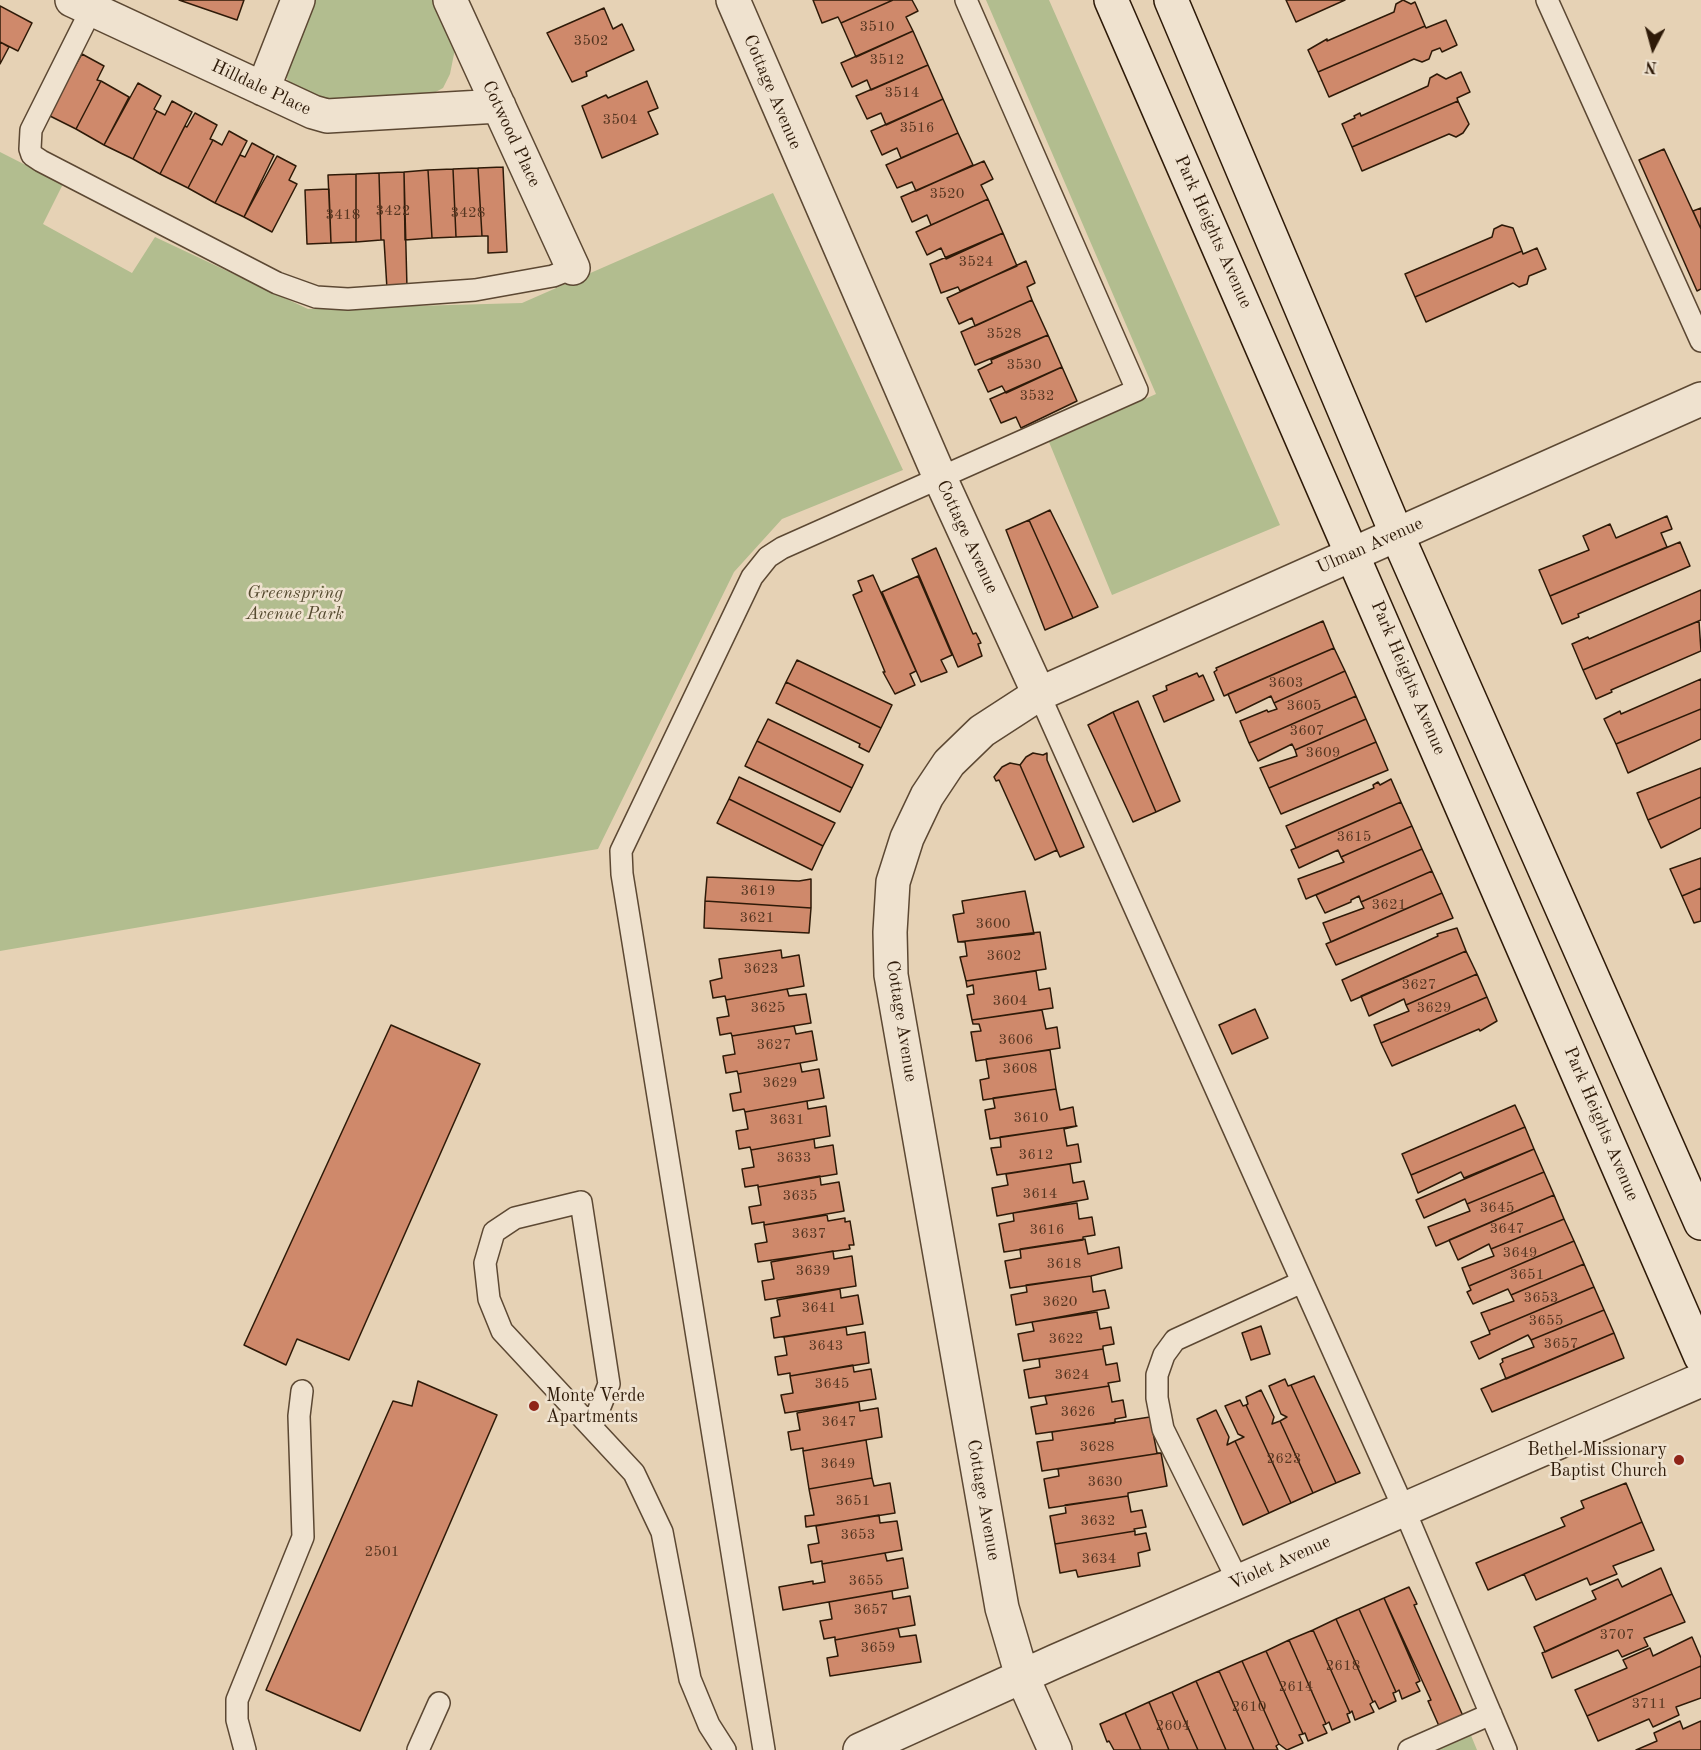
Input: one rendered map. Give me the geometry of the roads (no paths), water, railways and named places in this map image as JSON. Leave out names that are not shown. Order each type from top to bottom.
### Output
[{"type":"street","points":[[263,90],[298,0]]},
{"type":"street","name":"Cotwood Place","points":[[450,0],[573,267]]},
{"type":"street","name":"Cottage Avenue","points":[[733,0],[941,480],[1039,694],[982,731],[949,763],[927,796],[907,837],[893,882],[890,932],[891,975],[1000,1596],[1022,1676],[1055,1750]]},
{"type":"street","name":"Park Heights Avenue","points":[[1111,0],[1354,553],[1701,1357]]},
{"type":"street","points":[[1171,0],[1396,535],[1701,1223]]},
{"type":"street","name":"Hilldale Place","points":[[86,3],[263,90],[327,116],[499,106]]},
{"type":"street","name":"Ulman Avenue","points":[[1039,694],[1701,399]]},
{"type":"street","name":"Violet Avenue","points":[[860,1750],[1022,1676],[1701,1380]]},
{"type":"lane","points":[[764,1750],[624,886],[621,851],[752,577],[768,557],[782,548],[941,480],[1137,390],[966,0]]},
{"type":"lane","points":[[1547,0],[1701,341]]},
{"type":"lane","points":[[86,3],[31,130],[30,149],[33,155],[41,161],[277,283],[316,297],[348,299],[476,290],[553,276],[573,267]]},
{"type":"lane","points":[[1039,694],[1404,1509],[1506,1750]]},
{"type":"lane","points":[[592,1427],[609,1384],[581,1202],[515,1218],[494,1232],[485,1263],[489,1299],[502,1331],[634,1473],[662,1532],[690,1679],[709,1725],[724,1750]]},
{"type":"lane","points":[[1238,1581],[1163,1429],[1157,1398],[1157,1375],[1164,1355],[1175,1340],[1302,1282]]},
{"type":"lane","points":[[245,1750],[237,1720],[237,1700],[303,1537],[299,1416],[302,1391]]},
{"type":"lane","points":[[418,1750],[439,1703]]},
{"type":"lane","points":[[1409,1750],[1491,1714]]},
{"type":"place","name":"Monte Verde Apartments","points":[[534,1406]]},
{"type":"place","name":"Bethel Missionary Baptist Church","points":[[1679,1460]]},
{"type":"park label","name":"Greenspring Avenue Park","points":[[295,603]]}]
